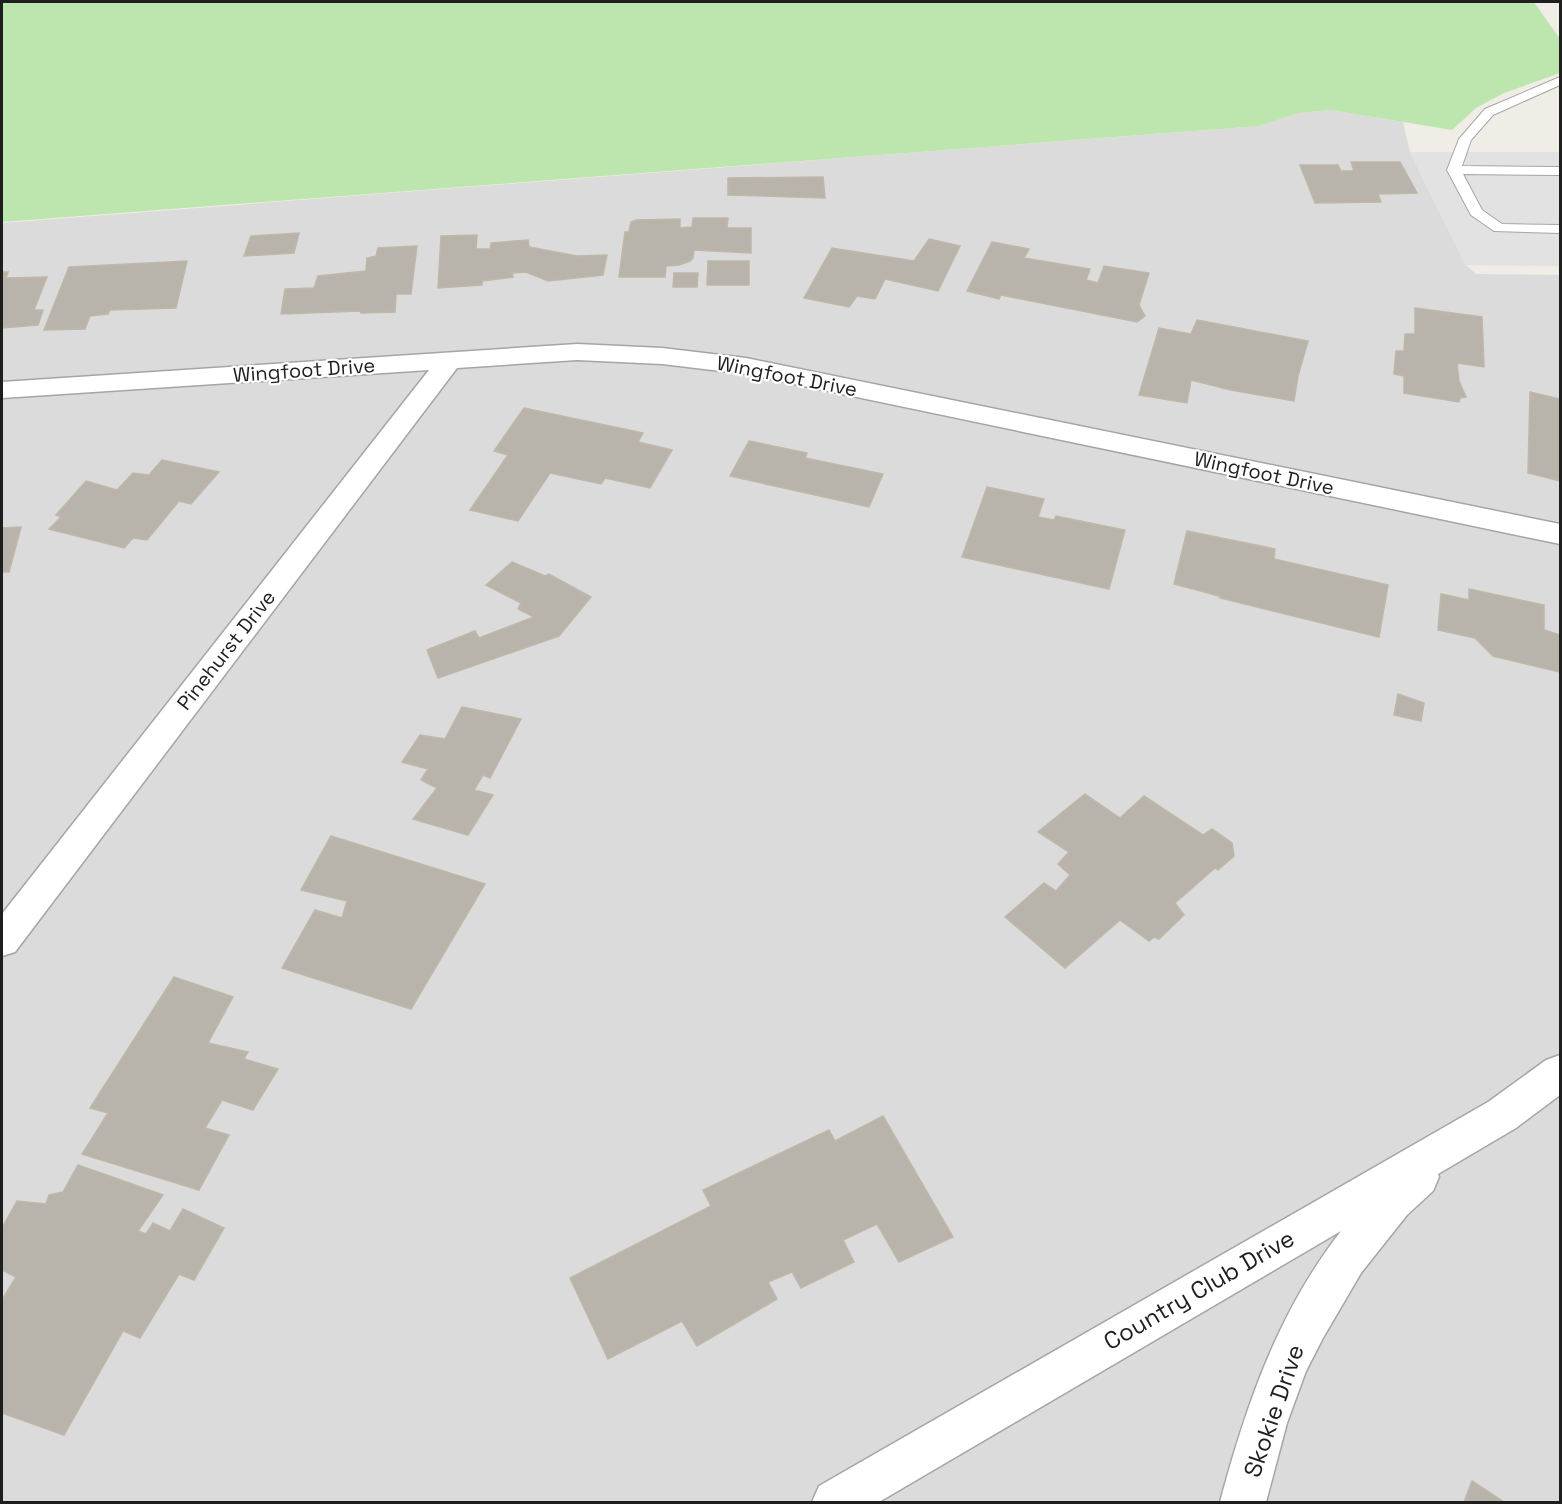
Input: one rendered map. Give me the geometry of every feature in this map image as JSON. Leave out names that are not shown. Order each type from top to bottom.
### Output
[{"type":"street","name":"Wingfoot Drive","points":[[2,390],[577,352],[635,353],[692,358],[781,374],[1560,534]]},
{"type":"street","name":"Pinehurst Drive","points":[[2,941],[450,360]]},
{"type":"street","name":"Country Club Drive","points":[[835,1503],[1502,1115],[1560,1073]]},
{"type":"street","name":"Skokie Drive","points":[[1243,1503],[1264,1423],[1299,1335],[1351,1251],[1402,1190],[1472,1132]]},
{"type":"lane","points":[[1560,81],[1489,112],[1465,139],[1454,170],[1476,212],[1499,228],[1560,229]]},
{"type":"lane","points":[[1454,170],[1560,171]]},
{"type":"shaded area","points":[[1331,110],[1403,122],[1410,152],[1465,264],[1476,274],[1560,275],[1560,1502],[2,1502],[2,223],[1259,126],[1299,113]]},
{"type":"shaded area","points":[[1410,152],[1560,152],[1560,266],[1465,265]]},
{"type":"green space","points":[[2,2],[1534,2],[1560,39],[1560,73],[1504,93],[1476,108],[1452,130],[1331,110],[1299,113],[1259,126],[2,222]]},
{"type":"building","points":[[1351,162],[1400,162],[1417,193],[1378,194],[1381,202],[1315,203],[1300,165],[1338,165],[1341,171],[1354,171]]},
{"type":"building","points":[[823,177],[825,198],[728,195],[728,178]]},
{"type":"building","points":[[693,218],[728,218],[727,228],[751,228],[751,253],[694,250],[690,261],[666,266],[665,277],[619,277],[625,232],[629,232],[631,222],[680,219],[680,228],[692,227]]},
{"type":"building","points":[[299,233],[294,253],[244,256],[251,236]]},
{"type":"building","points":[[477,235],[476,249],[490,249],[491,243],[528,240],[529,247],[577,256],[607,255],[603,275],[548,281],[526,272],[512,273],[513,277],[482,281],[482,285],[438,288],[441,236]]},
{"type":"building","points":[[929,239],[960,246],[938,291],[885,279],[875,299],[857,296],[849,307],[804,298],[832,248],[914,261]]},
{"type":"building","points":[[992,242],[1029,249],[1024,258],[1090,269],[1086,280],[1098,283],[1104,266],[1149,273],[1139,305],[1145,316],[1137,322],[1001,295],[999,299],[967,291]]},
{"type":"building","points":[[417,246],[411,294],[396,294],[395,312],[281,314],[285,289],[314,288],[318,276],[366,271],[367,258],[376,256],[378,248]]},
{"type":"building","points":[[187,261],[176,308],[110,310],[108,314],[90,316],[85,329],[44,330],[69,267]]},
{"type":"building","points":[[708,261],[749,261],[749,285],[707,285]]},
{"type":"building","points":[[2,272],[8,272],[6,278],[47,277],[34,310],[43,310],[38,325],[2,328]]},
{"type":"building","points":[[674,273],[698,273],[697,287],[673,287]]},
{"type":"building","points":[[1415,308],[1482,317],[1484,367],[1457,363],[1459,381],[1466,397],[1460,398],[1459,402],[1404,393],[1404,376],[1394,374],[1396,351],[1404,351],[1405,334],[1415,334]]},
{"type":"building","points":[[1197,320],[1308,341],[1294,401],[1231,390],[1191,380],[1187,403],[1139,395],[1159,328],[1191,334]]},
{"type":"building","points":[[1530,392],[1560,399],[1560,481],[1528,473]]},
{"type":"building","points":[[524,408],[643,433],[638,442],[672,450],[650,488],[605,478],[601,484],[550,473],[518,521],[470,510],[508,455],[494,451]]},
{"type":"building","points":[[749,441],[807,453],[805,458],[883,474],[869,507],[730,476]]},
{"type":"building","points":[[162,460],[219,472],[191,504],[179,501],[147,540],[133,538],[124,548],[49,529],[61,517],[56,515],[86,481],[117,490],[133,473],[149,475]]},
{"type":"building","points":[[987,487],[1044,499],[1038,517],[1054,520],[1056,516],[1125,530],[1109,589],[962,557]]},
{"type":"building","points":[[21,527],[9,572],[2,572],[2,528]]},
{"type":"building","points":[[1187,531],[1275,549],[1274,559],[1388,585],[1379,637],[1220,598],[1223,597],[1174,584]]},
{"type":"building","points":[[512,562],[545,576],[549,574],[591,597],[559,636],[438,678],[427,650],[475,631],[479,638],[534,617],[518,609],[521,603],[486,585]]},
{"type":"building","points":[[1469,589],[1544,605],[1544,630],[1560,635],[1560,672],[1493,656],[1475,638],[1438,630],[1441,594],[1469,600]]},
{"type":"building","points":[[1398,694],[1424,703],[1421,721],[1394,715]]},
{"type":"building","points":[[462,707],[521,719],[490,778],[483,775],[474,790],[493,795],[468,835],[413,819],[437,788],[421,780],[428,769],[402,762],[420,735],[445,739]]},
{"type":"building","points":[[1085,794],[1120,818],[1144,796],[1203,835],[1212,829],[1232,843],[1234,856],[1218,870],[1215,868],[1175,903],[1184,915],[1159,939],[1154,937],[1149,941],[1120,920],[1065,968],[1005,917],[1044,883],[1056,891],[1070,875],[1058,864],[1069,852],[1038,832]]},
{"type":"building","points":[[331,836],[485,884],[411,1009],[282,968],[315,910],[342,918],[347,901],[301,890]]},
{"type":"building","points":[[174,977],[233,997],[208,1043],[248,1052],[244,1059],[278,1069],[253,1110],[222,1100],[205,1128],[229,1135],[199,1190],[82,1154],[108,1113],[90,1108]]},
{"type":"building","points":[[883,1116],[953,1237],[899,1262],[877,1224],[843,1240],[854,1262],[801,1288],[792,1272],[768,1282],[777,1299],[697,1346],[682,1321],[608,1359],[570,1278],[711,1206],[703,1190],[829,1130],[835,1141]]},
{"type":"building","points":[[78,1165],[163,1195],[138,1231],[146,1234],[153,1223],[170,1231],[183,1209],[224,1228],[194,1280],[179,1274],[140,1338],[123,1331],[64,1435],[2,1413],[2,1300],[16,1277],[2,1270],[2,1228],[17,1201],[46,1204],[49,1195],[63,1192]]},
{"type":"building","points":[[1472,1481],[1504,1502],[1464,1502]]}]
